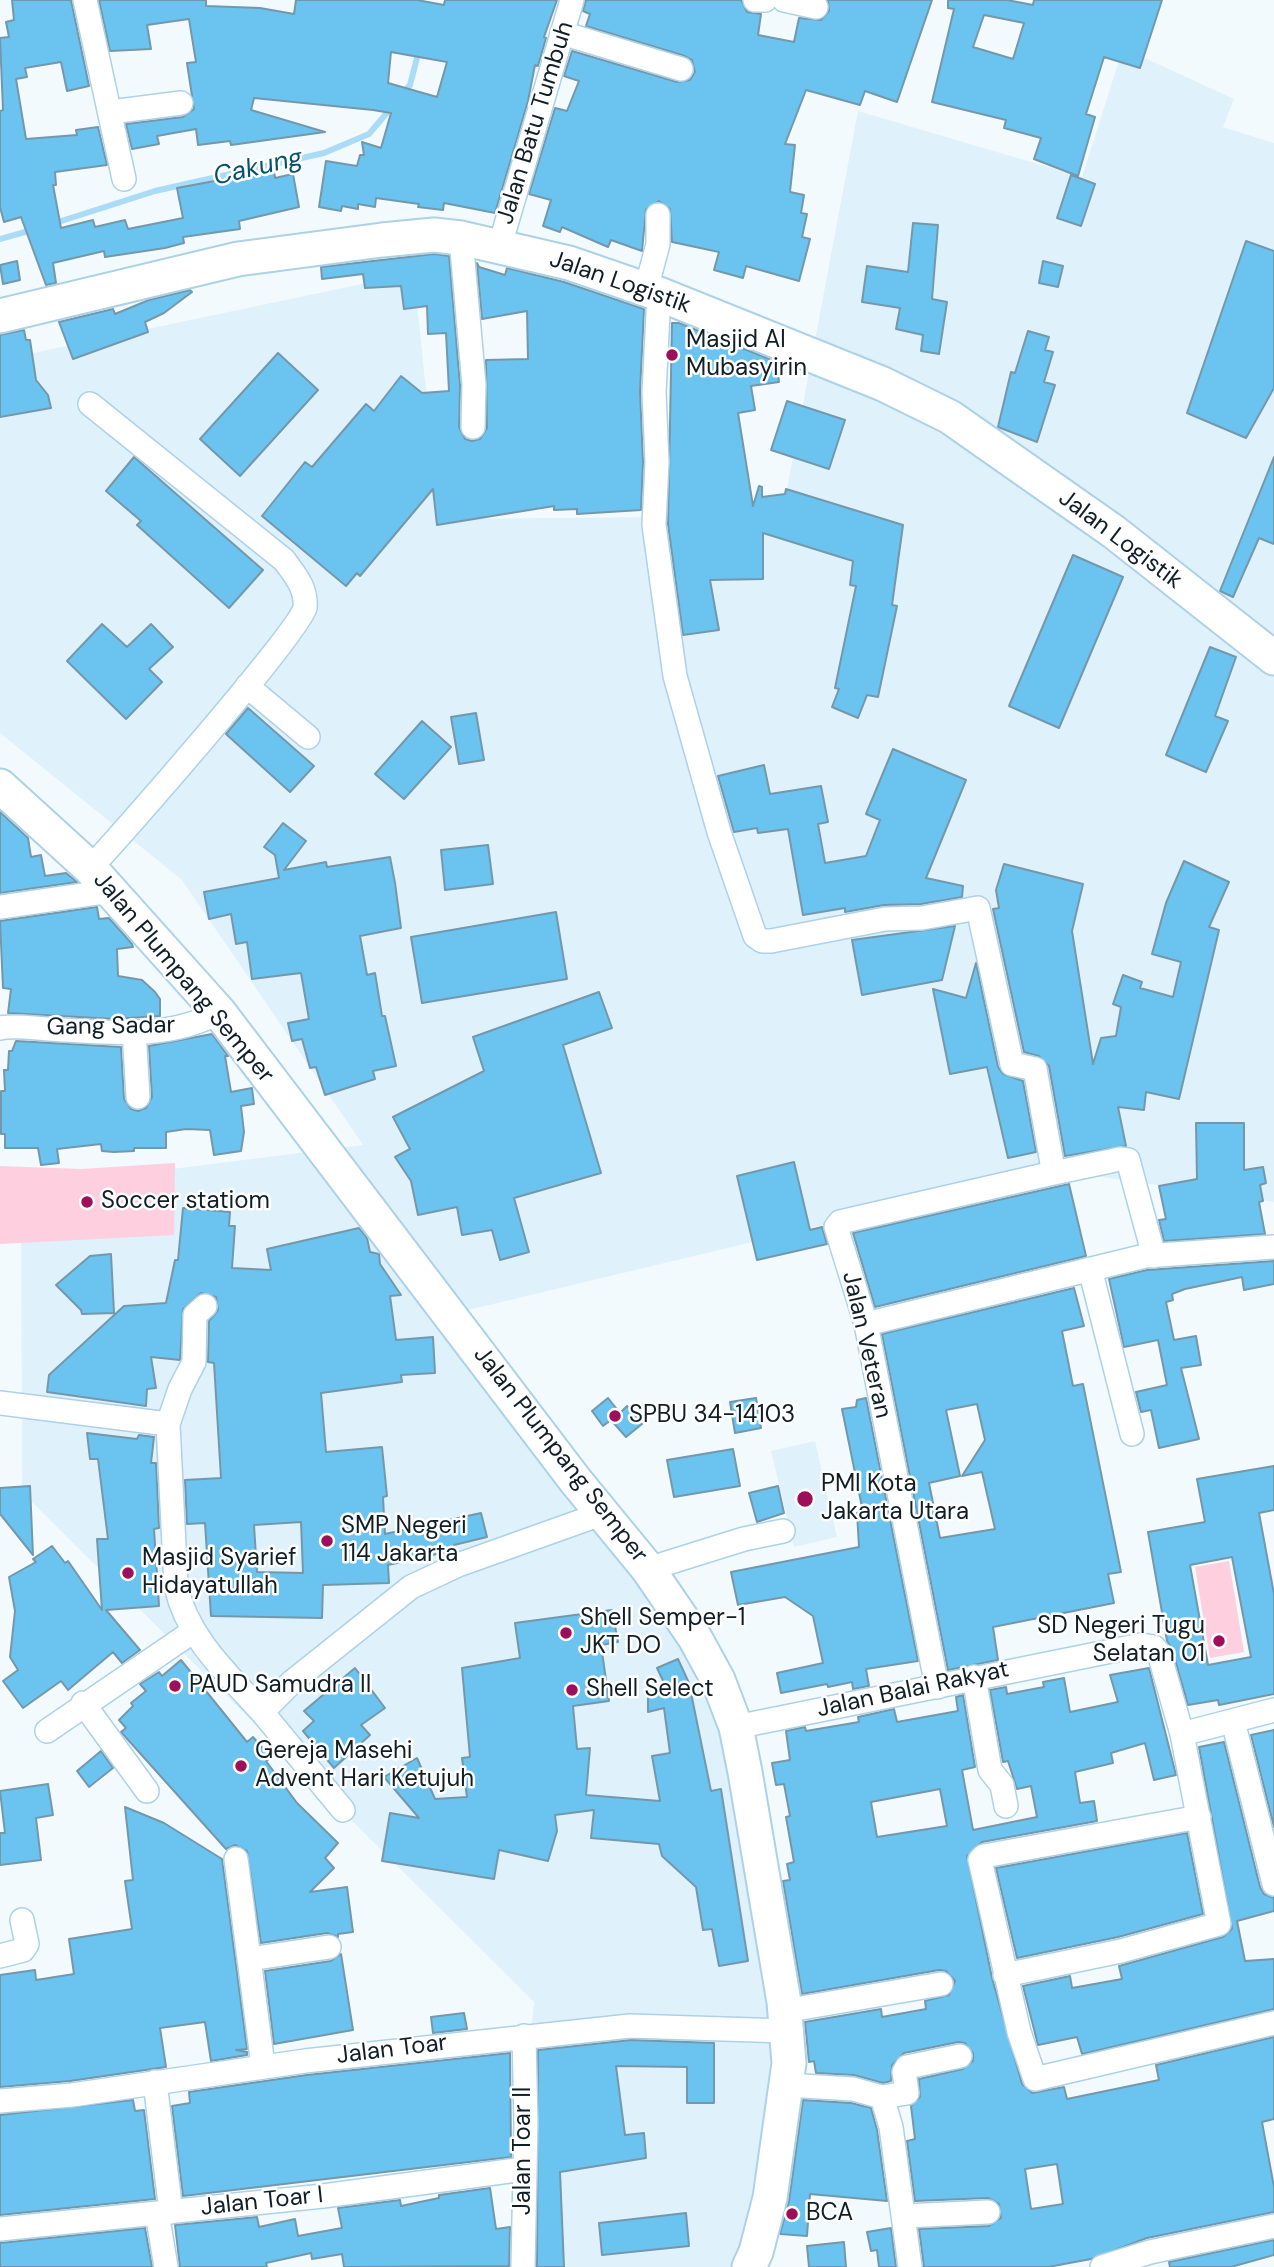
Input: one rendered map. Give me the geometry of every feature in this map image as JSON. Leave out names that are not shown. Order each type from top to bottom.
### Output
[{"type":"main road","name":"Jalan Logistik","points":[[0,316],[238,259],[434,235],[500,245],[569,263],[653,292],[883,384],[950,417],[1114,532],[1274,658]]},
{"type":"main road","name":"Jalan Plumpang Semper","points":[[0,786],[100,880],[219,1012],[601,1514],[648,1569],[695,1639],[718,1680],[736,1727],[785,2021],[789,2063],[770,2198],[756,2252],[749,2267]]},
{"type":"street","points":[[85,0],[124,179]]},
{"type":"street","name":"Jalan Batu Tumbuh","points":[[500,245],[572,0]]},
{"type":"street","points":[[755,0],[765,0]]},
{"type":"street","points":[[784,0],[816,7]]},
{"type":"street","points":[[562,33],[681,69]]},
{"type":"street","points":[[111,112],[181,103]]},
{"type":"street","points":[[658,215],[653,292],[657,462],[654,525],[673,663],[719,832],[755,936],[762,941],[771,941],[886,919],[922,918],[978,908],[1012,1064],[1035,1069],[1051,1171],[1120,1159],[1128,1160],[1154,1255]]},
{"type":"street","points":[[461,238],[474,385],[473,427]]},
{"type":"street","points":[[0,907],[100,880],[305,610],[300,581],[284,560],[90,404]]},
{"type":"street","points":[[247,685],[308,737]]},
{"type":"street","name":"Gang Sadar","points":[[0,1028],[134,1031],[182,1028],[219,1012]]},
{"type":"street","points":[[134,1031],[138,1097]]},
{"type":"street","name":"Jalan Veteran","points":[[937,1686],[866,1324],[836,1227],[838,1223],[1051,1171]]},
{"type":"street","points":[[866,1324],[1154,1255],[1274,1247]]},
{"type":"street","points":[[1090,1269],[1132,1434]]},
{"type":"street","points":[[205,1306],[195,1315],[194,1362],[180,1389],[168,1424],[176,1586],[181,1610],[192,1632],[343,1810]]},
{"type":"street","points":[[0,1403],[168,1424]]},
{"type":"street","points":[[261,1712],[292,1682],[411,1587],[458,1565],[601,1514]]},
{"type":"street","points":[[648,1569],[744,1539],[783,1531]]},
{"type":"street","points":[[47,1731],[83,1703],[192,1632]]},
{"type":"street","name":"Jalan Balai Rakyat","points":[[736,1727],[974,1678],[1148,1646],[1159,1653],[1182,1734],[1220,1924],[1121,1951],[1005,1975]]},
{"type":"street","points":[[974,1678],[990,1770],[1002,1785],[1006,1807]]},
{"type":"street","points":[[83,1703],[147,1791]]},
{"type":"street","points":[[1182,1734],[1274,1710]]},
{"type":"street","points":[[1233,1721],[1274,1884]]},
{"type":"street","points":[[1199,1817],[984,1856],[980,1866],[1005,1975],[1019,2032],[1036,2080],[1274,2023]]},
{"type":"street","points":[[236,1859],[263,2066]]},
{"type":"street","points":[[0,1956],[23,1950],[27,1944],[22,1920]]},
{"type":"street","points":[[250,1959],[329,1947]]},
{"type":"street","name":"Jalan Toar","points":[[0,2101],[72,2095],[263,2066],[524,2036],[630,2026],[785,2021],[941,1984]]},
{"type":"street","name":"Jalan Toar II","points":[[523,2267],[526,2123],[524,2036]]},
{"type":"street","points":[[786,2085],[853,2089],[882,2097],[907,2093],[904,2072],[906,2067],[960,2056]]},
{"type":"street","points":[[155,2082],[166,2267]]},
{"type":"street","points":[[882,2097],[891,2127],[910,2267]]},
{"type":"street","name":"Jalan Toar I","points":[[0,2229],[164,2213],[524,2169]]},
{"type":"street","points":[[905,2216],[988,2212]]},
{"type":"street","points":[[1102,2267],[1152,2259],[1274,2226]]},
{"type":"shaded area","points":[[1123,48],[1234,99],[1223,127],[1274,143],[1274,1202],[1054,1170],[468,1310],[708,1666],[772,2029],[764,2156],[766,2267],[510,2267],[534,2002],[22,1492],[21,1188],[363,1145],[182,880],[0,733],[0,360],[414,273],[439,519],[782,516],[858,111],[1082,177]]},
{"type":"shaded area","name":"Soccer statiom","points":[[175,1163],[174,1235],[0,1244],[0,1166],[81,1169]]},
{"type":"shaded area","name":"PMI Kota Jakarta Utara","points":[[815,1441],[837,1537],[794,1547],[771,1451]]},
{"type":"shaded area","points":[[1229,1561],[1244,1652],[1210,1658],[1195,1567]]},
{"type":"building","points":[[12,0],[71,0],[89,86],[67,91],[61,62],[25,68],[27,77],[16,79],[26,139],[77,135],[76,130],[98,127],[107,165],[55,172],[56,185],[53,185],[61,228],[93,220],[95,227],[125,220],[128,229],[183,218],[177,188],[274,170],[275,178],[293,174],[299,207],[239,221],[240,229],[183,237],[184,243],[165,248],[105,257],[104,251],[53,263],[56,283],[46,285],[21,217],[4,222],[0,207],[0,111],[3,110],[0,38],[9,37],[6,22],[14,20]]},
{"type":"building","points":[[99,0],[206,0],[206,6],[260,8],[294,14],[296,0],[417,0],[444,5],[445,0],[557,0],[544,37],[546,38],[538,66],[535,65],[528,101],[495,213],[444,203],[443,210],[418,207],[419,204],[376,198],[375,207],[358,204],[358,209],[342,206],[341,211],[319,207],[326,161],[357,166],[360,155],[364,155],[362,142],[381,148],[391,113],[254,98],[251,110],[325,132],[231,145],[230,141],[198,145],[196,129],[157,136],[159,144],[132,149],[126,124],[183,117],[194,109],[187,63],[196,62],[189,19],[147,25],[151,49],[110,51]],"holes":[[[391,52],[447,62],[437,97],[388,83]]]},
{"type":"building","points":[[586,0],[741,0],[747,12],[761,14],[758,35],[794,42],[799,18],[821,20],[829,11],[828,0],[932,0],[897,102],[865,91],[860,105],[806,90],[785,144],[795,145],[790,192],[804,195],[801,213],[807,214],[802,237],[810,239],[799,281],[746,266],[743,278],[714,270],[719,252],[672,242],[670,209],[659,201],[646,209],[642,251],[611,240],[608,247],[562,227],[560,232],[543,226],[551,200],[529,194],[555,108],[567,111],[579,81],[564,76],[572,51],[677,82],[690,80],[695,72],[692,60],[685,56],[586,26],[590,14],[583,11]]},
{"type":"building","points":[[948,0],[1007,0],[1033,5],[1034,0],[1162,0],[1140,68],[1104,57],[1086,114],[1095,117],[1078,176],[1034,159],[1041,138],[1004,128],[1006,120],[932,102],[954,9],[948,8]],"holes":[[[984,15],[1024,23],[1013,59],[973,47]]]},
{"type":"building","points":[[1071,175],[1095,184],[1081,226],[1057,218]]},
{"type":"building","points":[[913,223],[938,225],[932,299],[947,302],[939,354],[921,351],[923,335],[896,329],[900,308],[862,302],[867,266],[908,272]]},
{"type":"building","points":[[1246,241],[1274,251],[1274,388],[1246,438],[1187,413]]},
{"type":"building","points":[[434,254],[449,256],[460,385],[459,427],[465,439],[472,441],[480,439],[487,428],[486,360],[528,359],[527,311],[482,319],[477,263],[479,267],[505,275],[507,268],[564,282],[644,309],[640,391],[643,462],[641,510],[577,514],[577,509],[554,510],[554,506],[437,525],[433,489],[360,576],[357,573],[346,586],[262,516],[305,462],[312,467],[366,404],[374,411],[401,376],[422,393],[449,391],[446,333],[428,334],[427,306],[404,309],[401,286],[365,288],[363,274],[322,279],[321,267]]},
{"type":"building","points":[[17,261],[20,280],[3,284],[0,265]]},
{"type":"building","points":[[1043,261],[1063,266],[1058,287],[1039,283]]},
{"type":"building","points":[[190,290],[192,292],[164,313],[145,322],[148,332],[73,359],[59,322],[113,309],[115,314],[149,300]]},
{"type":"building","points":[[672,323],[679,323],[777,362],[779,382],[751,386],[755,410],[738,413],[753,506],[759,486],[762,487],[762,497],[785,494],[786,489],[903,525],[892,605],[897,606],[878,697],[867,695],[858,718],[832,707],[839,689],[835,688],[856,586],[850,585],[853,561],[763,533],[763,579],[710,580],[719,630],[683,635],[668,524]]},
{"type":"building","points":[[24,330],[26,340],[30,340],[36,380],[48,395],[51,408],[0,417],[0,335]]},
{"type":"building","points":[[1028,331],[1049,337],[1045,350],[1053,352],[1044,382],[1055,385],[1037,442],[998,427],[1011,372],[1015,373]]},
{"type":"building","points":[[278,353],[318,390],[240,476],[200,439]]},
{"type":"building","points":[[787,401],[845,420],[829,469],[771,450]]},
{"type":"building","points":[[134,457],[263,570],[229,608],[137,525],[141,521],[106,491]]},
{"type":"building","points":[[1274,457],[1274,544],[1259,538],[1233,597],[1220,591]]},
{"type":"building","points":[[1073,555],[1123,577],[1059,728],[1009,706]]},
{"type":"building","points":[[102,624],[127,647],[151,624],[173,647],[149,669],[162,682],[126,719],[67,661]]},
{"type":"building","points":[[1210,647],[1236,657],[1215,716],[1228,721],[1206,772],[1166,755]]},
{"type":"building","points":[[248,708],[314,766],[290,792],[226,734]]},
{"type":"building","points":[[476,713],[484,760],[459,764],[451,717]]},
{"type":"building","points":[[422,721],[451,747],[404,799],[375,774]]},
{"type":"building","points":[[893,749],[966,780],[926,878],[963,886],[962,897],[921,904],[884,905],[845,912],[845,908],[803,915],[788,829],[758,833],[757,828],[734,832],[718,776],[764,765],[770,794],[821,786],[828,822],[818,824],[825,863],[866,856],[880,820],[866,814]]},
{"type":"building","points":[[0,812],[28,838],[31,857],[41,855],[45,876],[66,873],[77,882],[0,893]]},
{"type":"building","points":[[283,823],[306,841],[284,870],[326,862],[327,867],[390,857],[395,883],[401,928],[360,936],[367,975],[375,973],[382,1016],[385,1016],[396,1066],[373,1071],[375,1079],[325,1095],[316,1067],[310,1068],[302,1039],[292,1041],[288,1023],[309,1019],[301,973],[252,979],[247,942],[236,944],[231,914],[209,919],[204,892],[279,878],[275,855],[264,847]]},
{"type":"building","points":[[488,845],[493,884],[445,890],[441,850]]},
{"type":"building","points":[[1184,861],[1229,882],[1209,927],[1219,930],[1179,1099],[1146,1092],[1144,1110],[1118,1107],[1126,1146],[1065,1156],[1049,1066],[1039,1056],[1024,1052],[993,909],[999,908],[996,890],[1004,864],[1083,884],[1072,931],[1093,1064],[1101,1038],[1116,1036],[1121,1007],[1113,1004],[1123,975],[1142,982],[1140,988],[1173,997],[1181,962],[1152,954],[1166,903]]},
{"type":"building","points":[[97,907],[99,919],[109,918],[133,947],[117,949],[118,976],[142,980],[155,992],[160,999],[160,1016],[114,1019],[8,1013],[11,989],[3,988],[0,921]]},
{"type":"building","points":[[556,912],[567,979],[422,1003],[411,937]]},
{"type":"building","points":[[955,926],[942,980],[862,995],[852,940]]},
{"type":"building","points":[[976,963],[998,1067],[1003,1074],[1023,1081],[1036,1152],[1008,1158],[987,1067],[950,1074],[933,989],[966,998]]},
{"type":"building","points":[[599,992],[612,1028],[563,1045],[601,1173],[514,1198],[529,1252],[500,1260],[492,1230],[462,1235],[457,1207],[418,1215],[411,1181],[395,1157],[410,1149],[393,1117],[484,1071],[473,1037]]},
{"type":"building","points":[[212,1034],[228,1056],[225,1056],[231,1092],[252,1088],[254,1104],[241,1106],[244,1132],[241,1151],[214,1155],[210,1130],[186,1129],[166,1132],[166,1148],[134,1148],[134,1151],[114,1152],[102,1151],[101,1144],[57,1149],[59,1163],[41,1165],[38,1148],[5,1148],[5,1134],[1,1134],[1,1091],[5,1091],[4,1070],[8,1070],[9,1051],[12,1051],[16,1041],[121,1047],[124,1099],[131,1109],[138,1111],[146,1108],[152,1097],[149,1046]]},
{"type":"building","points":[[1196,1123],[1244,1123],[1244,1170],[1263,1167],[1266,1183],[1260,1185],[1263,1201],[1259,1202],[1265,1234],[1164,1241],[1159,1220],[1166,1219],[1159,1186],[1197,1179]]},
{"type":"building","points":[[794,1162],[810,1230],[822,1227],[827,1244],[757,1260],[737,1176]]},
{"type":"building","points":[[1069,1184],[1086,1256],[875,1307],[853,1233]]},
{"type":"building","points":[[183,1208],[230,1212],[229,1226],[235,1226],[232,1268],[271,1270],[267,1249],[359,1228],[367,1238],[370,1252],[379,1254],[380,1264],[401,1295],[390,1296],[396,1340],[433,1337],[435,1373],[401,1375],[402,1382],[321,1393],[326,1452],[382,1447],[387,1496],[383,1497],[385,1534],[481,1513],[487,1537],[454,1545],[455,1550],[388,1565],[389,1583],[323,1585],[322,1618],[211,1616],[205,1523],[187,1524],[185,1480],[221,1478],[214,1363],[208,1362],[209,1321],[218,1310],[216,1297],[201,1293],[183,1309],[180,1360],[151,1357],[156,1388],[147,1389],[146,1406],[47,1392],[49,1375],[124,1306],[166,1303],[175,1260],[178,1260]],"holes":[[[301,1522],[303,1573],[257,1572],[254,1525]]]},
{"type":"building","points":[[111,1254],[114,1313],[82,1314],[56,1285],[90,1256]]},
{"type":"building","points":[[1274,1261],[1274,1284],[1244,1290],[1242,1277],[1185,1289],[1172,1294],[1173,1300],[1166,1302],[1174,1340],[1196,1336],[1201,1365],[1181,1368],[1199,1439],[1159,1448],[1151,1410],[1141,1412],[1136,1392],[1167,1385],[1158,1340],[1124,1347],[1109,1279],[1147,1270]]},
{"type":"building","points":[[1074,1288],[1084,1326],[1062,1331],[1073,1386],[1083,1384],[1121,1572],[1108,1574],[1114,1603],[993,1627],[998,1660],[948,1670],[882,1334]],"holes":[[[977,1404],[985,1440],[962,1476],[982,1472],[995,1529],[940,1538],[929,1483],[960,1476],[946,1410]]]},
{"type":"building","name":"SPBU 34-14103","points":[[608,1398],[620,1413],[627,1406],[642,1424],[626,1437],[611,1420],[603,1426],[592,1411]]},
{"type":"building","points":[[756,1398],[761,1428],[735,1433],[730,1402]]},
{"type":"building","points":[[866,1398],[918,1661],[866,1669],[869,1686],[853,1689],[852,1682],[781,1693],[777,1673],[823,1663],[813,1616],[785,1597],[738,1605],[731,1572],[859,1547],[857,1513],[863,1512],[842,1409],[856,1407],[857,1400]]},
{"type":"building","points":[[87,1433],[137,1439],[139,1435],[154,1437],[151,1463],[156,1463],[159,1528],[154,1529],[159,1606],[106,1610],[140,1650],[122,1663],[113,1652],[68,1690],[61,1681],[23,1708],[3,1681],[18,1670],[10,1657],[15,1611],[9,1577],[36,1562],[33,1559],[52,1546],[65,1563],[68,1561],[102,1610],[97,1539],[108,1539],[98,1459],[90,1459]]},
{"type":"building","points":[[733,1449],[740,1486],[674,1497],[667,1460]]},
{"type":"building","name":"SD Negeri Tugu Selatan 01","points":[[1274,1466],[1274,1510],[1259,1513],[1274,1594],[1274,1694],[1219,1705],[1218,1700],[1188,1705],[1172,1649],[1167,1641],[1148,1532],[1205,1522],[1197,1479]],"holes":[[[1232,1557],[1251,1657],[1208,1665],[1190,1565]]]},
{"type":"building","points":[[30,1486],[33,1555],[0,1514],[0,1488]]},
{"type":"building","points":[[778,1486],[784,1513],[757,1522],[749,1493]]},
{"type":"building","points":[[612,1610],[618,1642],[601,1645],[609,1701],[573,1706],[577,1749],[590,1748],[586,1795],[660,1801],[652,1756],[670,1753],[664,1708],[648,1712],[648,1695],[666,1687],[657,1668],[678,1659],[689,1683],[711,1791],[721,1789],[748,1961],[719,1966],[712,1929],[703,1930],[696,1887],[662,1856],[659,1844],[591,1838],[594,1810],[555,1815],[557,1831],[548,1861],[499,1850],[494,1879],[382,1861],[390,1813],[419,1818],[384,1777],[417,1758],[435,1799],[467,1797],[462,1758],[470,1757],[462,1668],[520,1658],[515,1623]]},
{"type":"building","points":[[181,1660],[247,1742],[253,1737],[271,1758],[266,1761],[297,1803],[338,1843],[325,1858],[334,1868],[310,1892],[347,1887],[353,1932],[338,1934],[338,1937],[327,1933],[261,1943],[247,1851],[235,1845],[226,1849],[121,1732],[126,1728],[119,1720],[133,1706],[131,1703],[146,1691],[140,1684],[159,1672],[162,1676]]},
{"type":"building","points":[[355,1668],[385,1708],[361,1725],[370,1735],[334,1768],[303,1731],[314,1721],[304,1711]]},
{"type":"building","points":[[1149,1668],[1176,1775],[1154,1780],[1145,1743],[1111,1753],[1113,1763],[1075,1772],[1080,1803],[1094,1801],[1097,1821],[982,1842],[967,1856],[992,1978],[1022,2084],[1032,2093],[1064,2087],[1067,2099],[1159,2080],[1156,2065],[1274,2037],[1274,2119],[1262,2122],[1274,2187],[1274,2212],[1147,2238],[1091,2259],[1048,2267],[924,2267],[919,2229],[989,2226],[1001,2218],[999,2204],[988,2198],[915,2201],[907,2141],[915,2139],[911,2106],[920,2097],[919,2079],[963,2069],[973,2061],[973,2053],[965,2043],[958,2042],[904,2053],[892,2065],[891,2081],[883,2083],[854,2075],[816,2073],[814,2061],[809,2062],[805,2022],[881,2009],[882,2017],[926,2009],[925,2001],[949,1995],[955,1981],[946,1971],[939,1970],[802,1994],[783,1881],[790,1880],[787,1864],[794,1862],[786,1817],[790,1816],[784,1784],[776,1785],[772,1763],[790,1760],[786,1731],[805,1727],[806,1731],[859,1722],[858,1717],[894,1709],[897,1722],[958,1711],[956,1697],[963,1695],[975,1767],[962,1770],[973,1830],[1037,1817],[1031,1786],[1017,1789],[1008,1761],[1003,1762],[990,1690],[1006,1687],[1007,1694],[1044,1687],[1043,1682],[1064,1678],[1070,1712],[1118,1702],[1110,1675]],"holes":[[[940,1789],[947,1826],[877,1837],[871,1802]],[[1057,2164],[1063,2204],[1031,2209],[1025,2169]]]},
{"type":"building","points":[[1274,1730],[1274,1827],[1251,1735]]},
{"type":"building","points":[[1224,1742],[1260,1887],[1264,1894],[1274,1898],[1274,1911],[1237,1921],[1245,1961],[1274,1959],[1274,2009],[1082,2054],[1077,2037],[1038,2045],[1023,1986],[1070,1976],[1072,1988],[1122,1979],[1119,1966],[1223,1937],[1232,1929],[1199,1747]]},
{"type":"building","points":[[101,1751],[113,1768],[89,1787],[77,1771]]},
{"type":"building","points":[[48,1784],[53,1815],[36,1818],[41,1860],[0,1865],[0,1833],[5,1833],[0,1791]]},
{"type":"building","points":[[125,1807],[164,1823],[222,1859],[247,2049],[236,2050],[247,2052],[247,2055],[211,2061],[205,2022],[160,2028],[166,2067],[70,2081],[0,2087],[0,1975],[35,1970],[36,1980],[74,1974],[69,1939],[132,1929],[125,1881],[133,1880]]},
{"type":"building","points":[[1187,1833],[1203,1914],[1118,1937],[1017,1958],[996,1868]]},
{"type":"building","points":[[341,1954],[353,2030],[274,2044],[265,1971],[331,1961]]},
{"type":"building","points":[[464,2013],[467,2029],[433,2033],[431,2017]]},
{"type":"building","points":[[631,2040],[714,2043],[714,2103],[687,2103],[687,2067],[616,2066],[625,2135],[644,2133],[646,2158],[560,2172],[564,2267],[537,2267],[538,2050]]},
{"type":"building","points":[[510,2053],[511,2157],[183,2196],[172,2106],[190,2103],[189,2092],[307,2075]]},
{"type":"building","points":[[133,2100],[135,2111],[144,2110],[155,2199],[0,2215],[0,2115]]},
{"type":"building","points":[[803,2100],[851,2103],[871,2108],[877,2130],[887,2201],[810,2194],[807,2236],[780,2234],[789,2201]]},
{"type":"building","points":[[490,2188],[496,2229],[510,2227],[509,2266],[344,2267],[342,2254],[312,2259],[311,2253],[266,2263],[267,2267],[180,2267],[175,2225],[257,2217],[259,2227],[295,2219],[298,2236],[342,2228],[338,2208],[400,2200],[401,2206],[439,2198],[439,2195]]},
{"type":"building","points":[[686,2213],[689,2246],[602,2255],[599,2223]]},
{"type":"building","points":[[145,2228],[152,2267],[0,2267],[0,2243]]},
{"type":"building","points":[[891,2228],[896,2267],[879,2267],[877,2250],[871,2251],[867,2232]]},
{"type":"building","points":[[1274,2240],[1274,2255],[1231,2267],[1170,2267],[1169,2262]]},
{"type":"building","points":[[844,2242],[846,2267],[809,2267],[807,2246]]},
{"type":"waterway","name":"Cakung","points":[[402,94],[410,85],[419,50]]},
{"type":"waterway","name":"Cakung","points":[[52,224],[155,191],[324,153],[369,134],[391,108]]},
{"type":"waterway","name":"Cakung","points":[[0,239],[32,230]]},
{"type":"place","name":"Masjid Al Mubasyirin","points":[[672,355]]},
{"type":"place","name":"Soccer statiom","points":[[87,1202]]},
{"type":"place","name":"SPBU 34-14103","points":[[615,1416]]},
{"type":"place","name":"PMI Kota Jakarta Utara","points":[[805,1499]]},
{"type":"place","name":"SMP Negeri 114 Jakarta","points":[[327,1541]]},
{"type":"place","name":"Masjid Syarief Hidayatullah","points":[[128,1573]]},
{"type":"place","name":"Shell Semper-1 JKT DO","points":[[566,1633]]},
{"type":"place","name":"SD Negeri Tugu Selatan 01","points":[[1219,1641]]},
{"type":"place","name":"PAUD Samudra II","points":[[175,1686]]},
{"type":"place","name":"Shell Select","points":[[572,1690]]},
{"type":"place","name":"Gereja Masehi Advent Hari Ketujuh","points":[[241,1766]]},
{"type":"place","name":"BCA","points":[[792,2214]]}]
